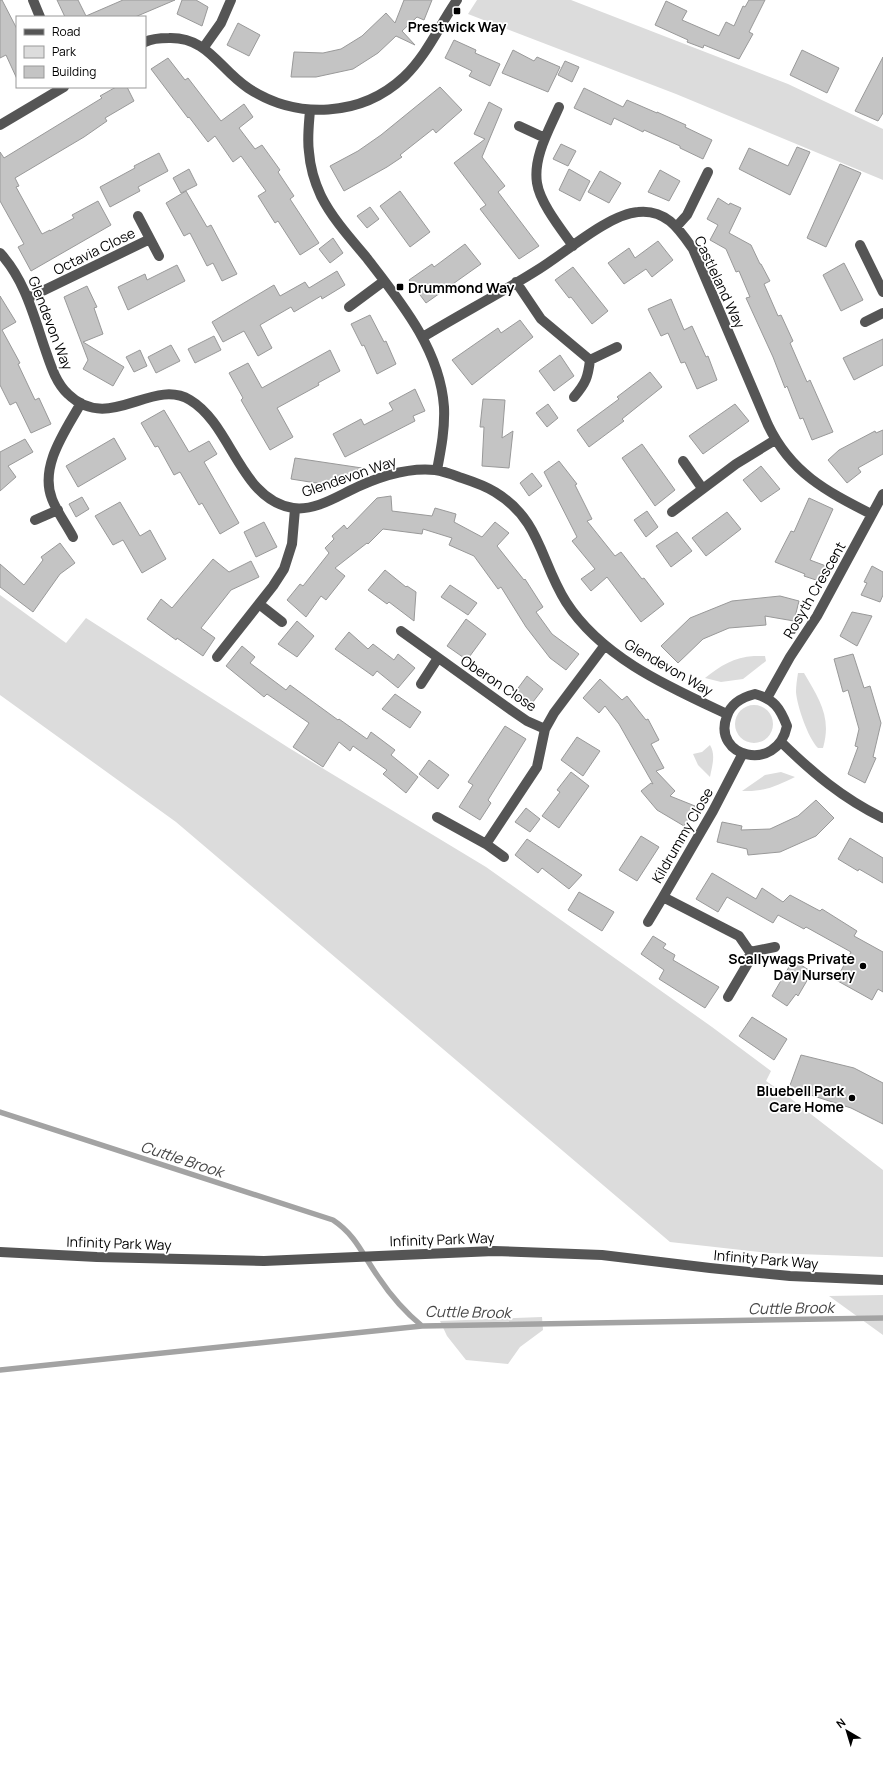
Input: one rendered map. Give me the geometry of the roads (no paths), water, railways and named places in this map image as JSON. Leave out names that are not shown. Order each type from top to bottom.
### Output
[{"type":"street","points":[[32,0],[40,16]]},
{"type":"street","points":[[204,47],[221,23],[231,0]]},
{"type":"street","points":[[146,42],[165,38],[178,38],[204,47],[240,82],[259,94],[283,104],[310,110],[340,110],[380,95],[392,87],[416,65],[457,0]]},
{"type":"street","points":[[0,125],[62,88]]},
{"type":"street","points":[[559,107],[545,138],[537,166],[537,183],[541,196],[573,246]]},
{"type":"street","points":[[310,110],[309,153],[314,177],[322,196],[346,234],[384,281],[423,337],[436,370],[444,407],[443,444],[437,470]]},
{"type":"street","points":[[519,126],[545,138]]},
{"type":"street","points":[[677,226],[687,215],[708,172]]},
{"type":"street","name":"Castleland Way","points":[[423,337],[516,282],[612,221],[626,214],[640,211],[664,216],[677,226],[693,249],[775,440],[798,469],[814,482],[831,494],[871,514]]},
{"type":"street","name":"Octavia Close","points":[[138,216],[159,256]]},
{"type":"street","name":"Octavia Close","points":[[28,298],[150,239]]},
{"type":"street","points":[[860,245],[883,292]]},
{"type":"street","name":"Glendevon Way","points":[[0,252],[10,263],[28,298],[52,368],[61,386],[70,396],[81,404],[97,408],[113,409],[160,395],[174,395],[187,398],[210,416],[245,472],[256,486],[266,496],[278,504],[294,509],[310,508],[365,483],[413,469],[437,470],[483,486],[511,503],[520,512],[537,537],[557,585],[566,602],[579,620],[605,645],[642,670],[688,696],[727,714]]},
{"type":"street","points":[[348,307],[384,281]]},
{"type":"street","points":[[516,282],[541,319],[590,360]]},
{"type":"street","points":[[865,322],[883,313]]},
{"type":"street","points":[[590,360],[617,347]]},
{"type":"street","points":[[574,396],[583,387],[588,378],[590,360]]},
{"type":"street","points":[[73,537],[51,498],[49,472],[56,449],[81,404]]},
{"type":"street","points":[[672,512],[736,464],[775,440]]},
{"type":"street","points":[[683,461],[702,488]]},
{"type":"street","name":"Rosyth Crescent","points":[[767,698],[817,616],[883,494]]},
{"type":"street","points":[[217,657],[259,604],[284,569],[292,544],[294,509]]},
{"type":"street","points":[[35,520],[58,510]]},
{"type":"street","points":[[259,604],[282,622]]},
{"type":"street","name":"Oberon Close","points":[[400,631],[511,710],[545,729]]},
{"type":"street","points":[[486,844],[537,767],[545,729],[554,713],[605,645]]},
{"type":"street","points":[[421,684],[438,658]]},
{"type":"street","points":[[755,694],[767,698],[782,713],[787,726],[781,742],[768,753],[758,756],[743,753],[735,749],[728,741],[725,734],[724,725],[727,714],[734,704],[744,697],[755,694]]},
{"type":"street","points":[[781,742],[814,774],[861,807],[883,818]]},
{"type":"street","name":"Kildrummy Close","points":[[743,753],[714,812],[663,897],[739,936],[750,952]]},
{"type":"street","points":[[437,817],[486,844],[504,857]]},
{"type":"street","points":[[648,922],[663,897]]},
{"type":"street","points":[[728,997],[748,963],[750,952],[775,947]]},
{"type":"street","name":"Infinity Park Way","points":[[0,1252],[97,1257],[264,1261],[494,1251],[602,1255],[783,1275],[883,1280]]},
{"type":"waterway","name":"Cuttle Brook","points":[[0,1112],[333,1220],[354,1240],[373,1270],[393,1297],[422,1326],[883,1318]]},
{"type":"waterway","points":[[0,1370],[422,1326]]},
{"type":"place","name":"Prestwick Way","points":[[457,11]]},
{"type":"place","name":"Drummond Way","points":[[400,287]]},
{"type":"place","name":"Scallywags Private Day Nursery","points":[[863,966]]},
{"type":"place","name":"Bluebell Park Care Home","points":[[852,1098]]}]
